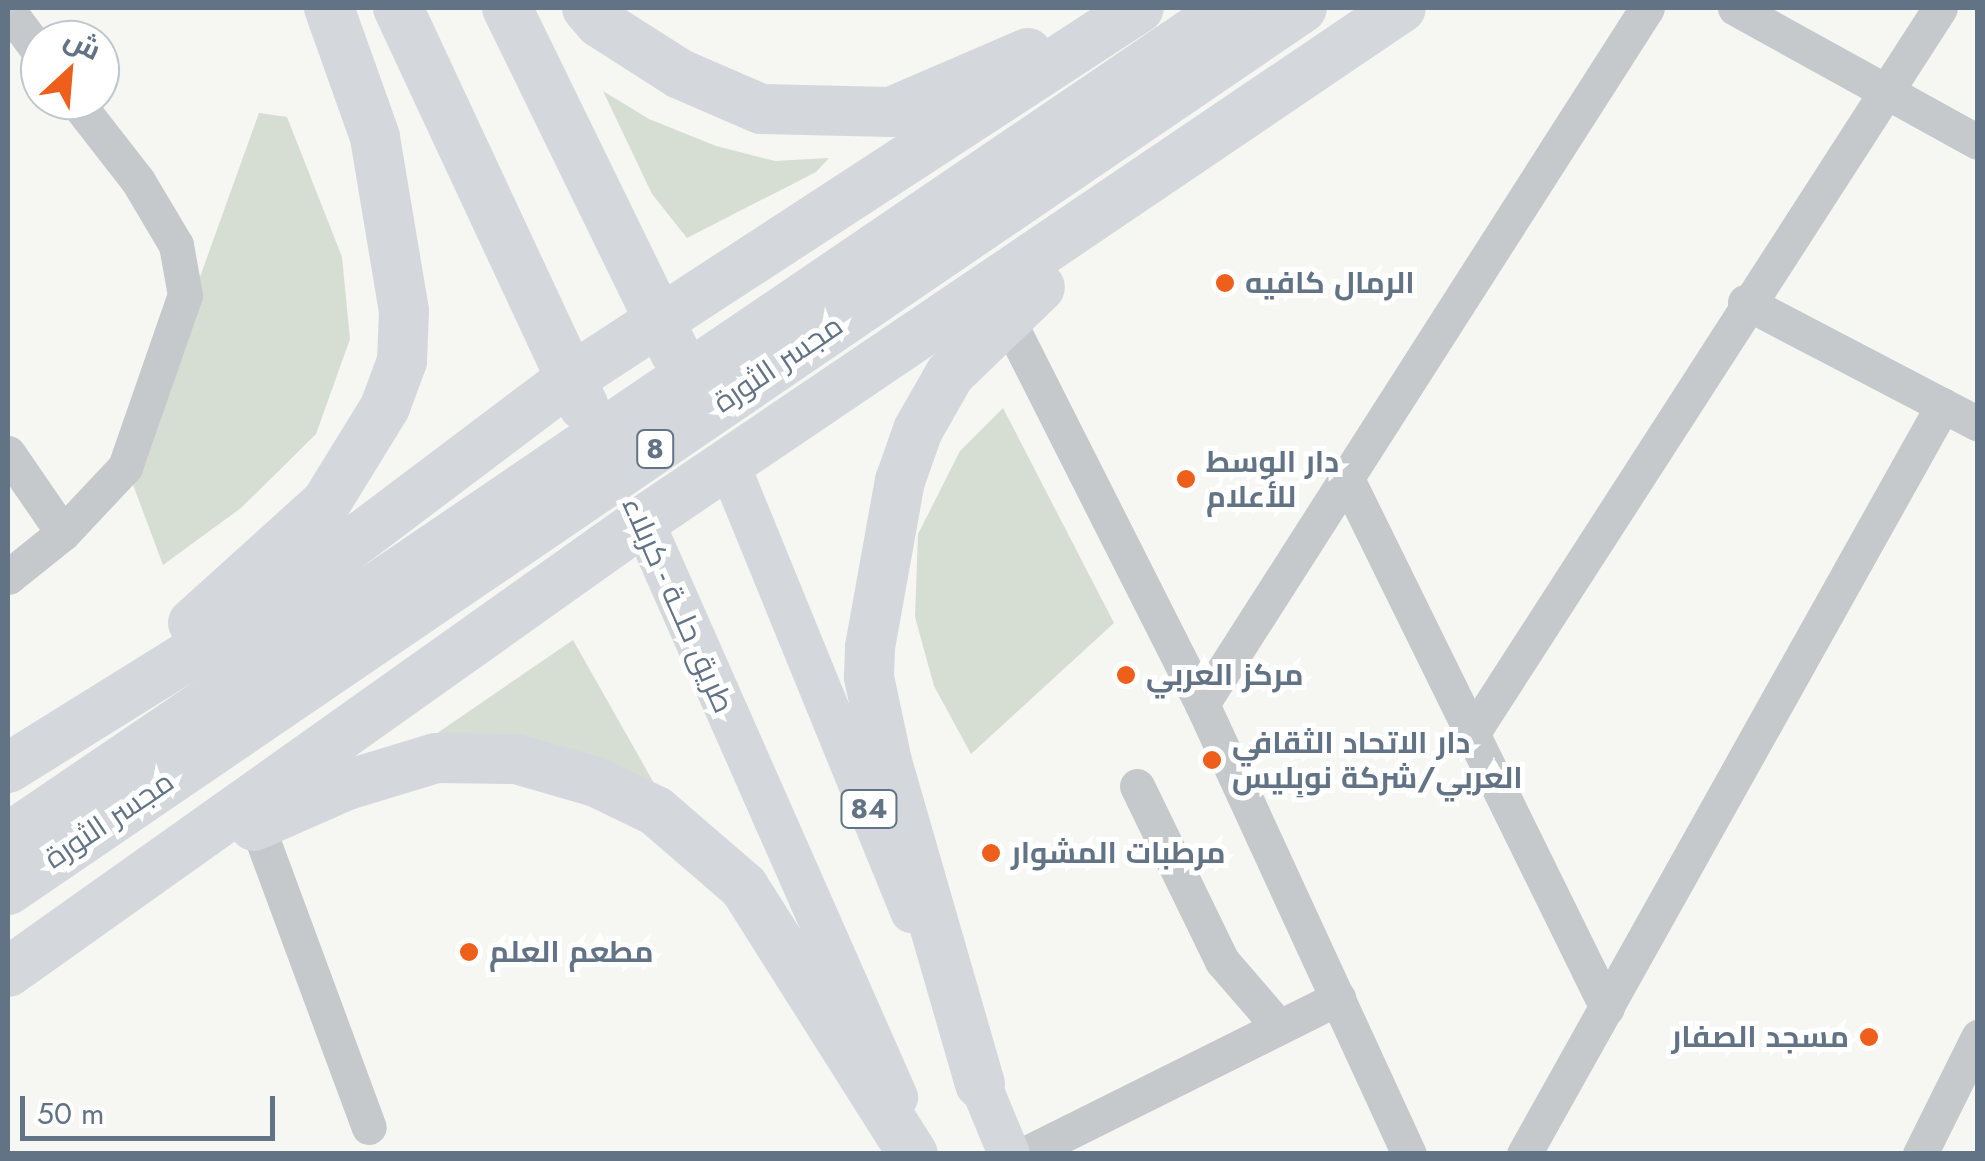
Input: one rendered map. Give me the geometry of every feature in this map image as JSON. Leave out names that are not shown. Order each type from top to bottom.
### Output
[{"type":"highway","points":[[8,768],[61,730],[237,586],[326,504],[386,407],[402,361],[402,291],[375,137],[329,8]]},
{"type":"highway","name":"طريق حلــة - كربلاء","points":[[398,8],[570,380],[643,521]]},
{"type":"highway","name":"84","points":[[507,8],[729,465]]},
{"type":"highway","points":[[587,8],[600,23],[680,74],[760,108],[891,112],[1139,8]]},
{"type":"highway","points":[[61,730],[273,604],[570,380],[1139,8]]},
{"type":"highway","name":"مجسر الثورة","points":[[8,838],[1229,8]]},
{"type":"highway","name":"مجسر الثورة","points":[[8,890],[1302,8]]},
{"type":"highway","points":[[8,972],[154,872],[643,521],[997,304],[1212,134],[1400,8]]},
{"type":"highway","points":[[884,175],[864,215],[890,270],[924,298],[997,304]]},
{"type":"highway","points":[[980,1084],[887,762],[869,677],[870,647],[900,481],[918,430],[997,304]]},
{"type":"highway","points":[[273,604],[324,598],[369,624],[386,655],[388,693],[359,724]]},
{"type":"highway","points":[[154,872],[347,784],[436,758],[516,759],[596,782],[656,811],[744,887],[913,1154]]},
{"type":"main road","name":"84","points":[[729,465],[1009,1154]]},
{"type":"main road","name":"طريق حلــة - كربلاء","points":[[643,521],[922,1154]]},
{"type":"street","points":[[1202,704],[1647,8]]},
{"type":"street","points":[[1735,8],[1889,88],[1978,142]]},
{"type":"street","points":[[1470,737],[1745,302],[1940,8]]},
{"type":"street","points":[[8,577],[63,533],[125,467],[185,295],[176,245],[138,181],[91,120]]},
{"type":"street","points":[[1745,302],[1978,424]]},
{"type":"street","points":[[997,304],[1202,704],[1409,1154]]},
{"type":"street","points":[[1524,1154],[1942,405]]},
{"type":"street","points":[[8,454],[63,533]]},
{"type":"street","points":[[1348,481],[1606,1008]]},
{"type":"street","points":[[1137,786],[1222,961],[1279,1028]]},
{"type":"street","points":[[257,825],[369,1127]]},
{"type":"street","points":[[1026,1154],[1338,998]]},
{"type":"street","points":[[1920,1154],[1978,1037]]},
{"type":"shaded area","points":[[603,91],[649,119],[716,146],[775,161],[829,158],[816,172],[687,238],[652,194]]},
{"type":"shaded area","points":[[259,113],[287,117],[342,257],[350,339],[316,434],[241,508],[163,565],[129,474]]},
{"type":"shaded area","points":[[1003,408],[1114,623],[971,754],[934,686],[915,617],[918,534],[960,451]]},
{"type":"shaded area","points":[[573,640],[659,792],[430,738]]},
{"type":"place","name":"الرمال كافيه","points":[[1225,283]]},
{"type":"place","name":"دار الوسط للأعلام","points":[[1186,479]]},
{"type":"place","name":"مركز العربي","points":[[1126,675]]},
{"type":"place","name":"دار الاتحاد الثقافي العربي/شركة نوبِليس","points":[[1212,760]]},
{"type":"place","name":"مرطبات المشوار","points":[[991,853]]},
{"type":"place","name":"مطعم العلم","points":[[469,952]]},
{"type":"place","name":"مسجد الصفار","points":[[1869,1037]]}]
